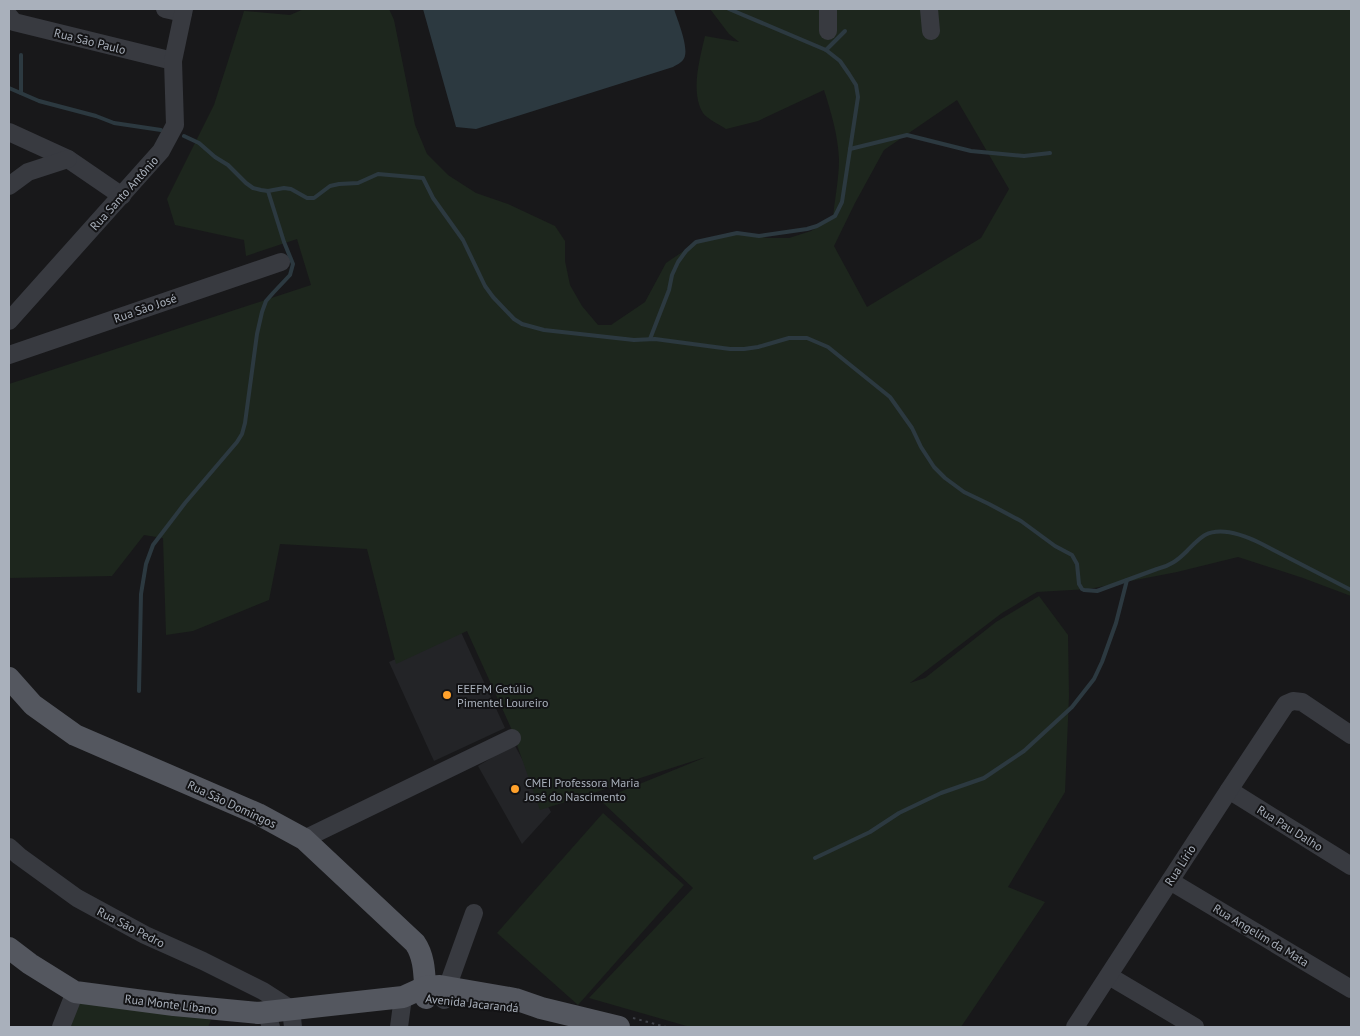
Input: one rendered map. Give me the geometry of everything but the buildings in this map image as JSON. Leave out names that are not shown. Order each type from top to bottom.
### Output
[{"type":"main road","name":"Rua São Domingos","points":[[9,678],[33,705],[75,735],[258,814],[304,840],[414,943],[420,951],[425,970],[435,993]]},
{"type":"main road","points":[[9,948],[30,964],[75,992]]},
{"type":"main road","name":"Rua Monte Líbano","points":[[75,992],[174,1005],[265,1011],[292,1018]]},
{"type":"main road","name":"Avenida Jacarandá","points":[[292,1018],[403,997],[435,993],[515,999],[578,1022],[626,1022]]},
{"type":"street","points":[[165,9],[184,11]]},
{"type":"street","points":[[828,9],[828,30]]},
{"type":"street","points":[[929,9],[931,31]]},
{"type":"street","name":"Rua Santo Antônio","points":[[9,322],[161,151],[174,125],[173,61],[184,11]]},
{"type":"street","name":"Rua São Paulo","points":[[9,16],[14,22],[173,61]]},
{"type":"street","points":[[9,132],[68,158],[122,196]]},
{"type":"street","points":[[9,186],[28,172],[68,158]]},
{"type":"street","name":"Rua São José","points":[[9,355],[281,262]]},
{"type":"street","name":"Rua Lírio","points":[[1075,1027],[1286,704],[1293,701],[1302,702],[1351,735]]},
{"type":"street","points":[[304,840],[512,738]]},
{"type":"street","name":"Rua Pau Dalho","points":[[1229,790],[1351,866]]},
{"type":"street","name":"Rua São Pedro","points":[[9,847],[77,898],[144,935],[203,961],[265,1011]]},
{"type":"street","name":"Rua Angelim da Mata","points":[[1170,881],[1351,989]]},
{"type":"street","points":[[435,993],[474,913]]},
{"type":"street","points":[[1108,976],[1195,1027]]},
{"type":"street","points":[[61,1027],[75,992]]},
{"type":"street","points":[[398,1027],[403,997]]},
{"type":"path","points":[[626,1022],[666,1027]]},
{"type":"shaded area","points":[[304,9],[389,9],[394,20],[415,125],[427,154],[448,175],[476,193],[508,204],[555,226],[565,241],[565,261],[570,285],[582,306],[598,325],[611,325],[645,302],[666,263],[694,244],[732,232],[768,238],[789,238],[811,231],[833,217],[839,159],[836,132],[824,90],[758,121],[726,129],[703,113],[697,95],[697,75],[705,36],[739,42],[729,34],[710,9],[1351,9],[1351,596],[1238,557],[1177,572],[1089,589],[1037,592],[1002,613],[910,683],[925,678],[996,622],[1039,596],[1068,635],[1069,696],[1065,792],[1008,887],[1045,902],[961,1027],[690,1027],[589,998],[693,888],[600,800],[706,757],[540,810],[511,728],[467,631],[396,664],[367,549],[280,544],[269,600],[193,631],[166,635],[163,538],[144,535],[112,576],[9,578],[9,384],[311,285],[297,239],[246,256],[244,240],[175,225],[167,199],[214,105],[244,11],[290,15]],"holes":[[[957,100],[1009,189],[981,238],[867,307],[834,246],[884,150]]]},
{"type":"shaded area","points":[[423,9],[674,9],[684,43],[685,56],[682,61],[673,67],[476,129],[456,127]]},
{"type":"shaded area","name":"EEEFM Getúlio Pimentel Loureiro","points":[[460,630],[505,728],[434,761],[389,662]]},
{"type":"shaded area","name":"CMEI Professora Maria José do Nascimento","points":[[514,744],[551,812],[522,844],[478,766]]},
{"type":"shaded area","points":[[603,813],[684,885],[578,1005],[497,933]]},
{"type":"shaded area","points":[[78,994],[211,1020],[208,1027],[66,1027]]},
{"type":"waterway","points":[[650,339],[678,262],[696,242],[737,233],[759,236],[807,229],[835,216],[842,202],[858,97],[856,85],[840,61],[826,50],[729,9]]},
{"type":"waterway","points":[[826,50],[845,31]]},
{"type":"waterway","points":[[21,55],[21,93]]},
{"type":"waterway","points":[[9,88],[39,101],[96,116],[114,123],[161,130]]},
{"type":"waterway","points":[[850,149],[907,135],[971,151],[1024,156],[1050,153]]},
{"type":"waterway","points":[[184,136],[199,143],[228,165],[253,188],[261,190],[291,189],[307,198],[314,198],[330,186],[358,183],[378,174],[423,178],[433,198],[463,240],[485,286],[514,319],[522,324],[544,330],[634,340],[655,339],[730,349],[758,347],[789,338],[807,338],[828,347],[890,397],[912,428],[934,467],[945,478],[964,492],[1021,521],[1055,546],[1072,555],[1077,564],[1079,584],[1084,590],[1097,591],[1166,566],[1174,562],[1205,535],[1219,531],[1234,533],[1256,541],[1351,590]]},
{"type":"waterway","points":[[139,691],[141,594],[146,564],[153,545],[242,434],[262,312],[266,301],[290,275],[293,264],[268,191]]},
{"type":"waterway","points":[[815,858],[870,832],[899,813],[941,793],[984,778],[1024,751],[1072,707],[1094,679],[1116,623],[1127,580]]},
{"type":"place","name":"EEEFM Getúlio Pimentel Loureiro","points":[[447,695]]},
{"type":"place","name":"CMEI Professora Maria José do Nascimento","points":[[515,789]]}]
